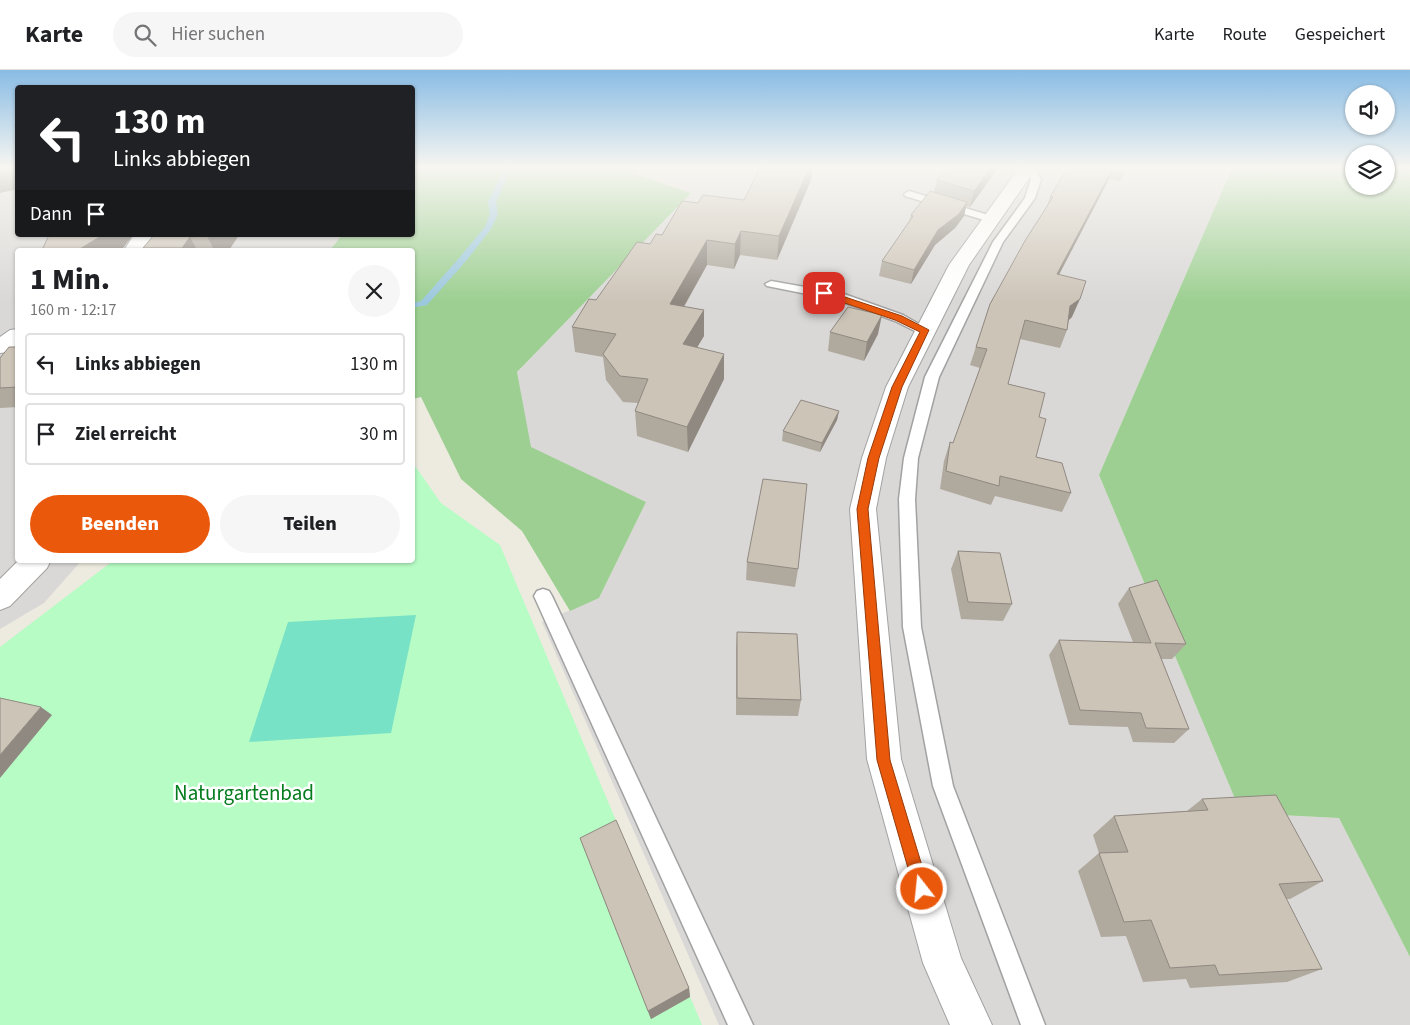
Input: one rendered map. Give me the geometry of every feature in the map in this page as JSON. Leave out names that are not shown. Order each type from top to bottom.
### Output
[{"type":"street","points":[[971,1025],[943,963],[884,760],[863,509],[874,458],[897,387],[924,330],[959,265],[996,213]]},
{"type":"street","points":[[135,248],[143,237]]},
{"type":"street","points":[[0,347],[15,337]]},
{"type":"street","points":[[0,598],[34,563]]},
{"type":"lane","points":[[968,213],[991,220]]},
{"type":"lane","points":[[1019,213],[998,242],[956,324],[932,377],[911,458],[907,499],[912,628],[943,786],[1033,1025]]},
{"type":"lane","points":[[771,284],[840,297],[898,318],[924,330]]},
{"type":"lane","points":[[543,596],[740,1025]]},
{"type":"shaded area","points":[[0,213],[15,213],[15,237],[340,237],[332,248],[15,248],[15,563],[79,563],[44,603],[0,629]]},
{"type":"shaded area","points":[[672,213],[1213,213],[1099,475],[1241,813],[1339,818],[1410,957],[1410,1025],[719,1025],[542,622],[599,598],[646,502],[530,447],[517,372]]},
{"type":"green space","points":[[415,213],[672,213],[517,372],[531,447],[646,502],[599,598],[570,611],[522,531],[461,479],[421,397],[415,398],[415,248],[332,248],[340,237],[415,237]]},
{"type":"green space","points":[[1213,213],[1410,213],[1410,957],[1339,818],[1241,813],[1099,475]]},
{"type":"green space","name":"Naturgartenbad","points":[[415,466],[441,503],[500,545],[702,1025],[0,1025],[0,647],[110,563],[415,563]]},
{"type":"green space","points":[[416,615],[391,733],[249,742],[288,622]]},
{"type":"building","points":[[675,213],[789,213],[779,236],[741,231],[735,244],[707,240],[670,304],[704,310],[683,344],[724,354],[687,427],[635,411],[648,379],[620,376],[603,354],[616,334],[572,327],[589,299],[596,300],[637,242],[650,244],[656,234],[662,235]]},
{"type":"building","points":[[913,213],[960,213],[938,230],[914,270],[882,261],[913,216],[911,215]]},
{"type":"building","points":[[1043,213],[1089,213],[1057,274],[1086,281],[1080,299],[1070,306],[1067,330],[1025,320],[1008,384],[1045,393],[1039,417],[1046,419],[1036,457],[1062,463],[1071,493],[1000,476],[999,486],[946,471],[950,442],[953,443],[987,349],[976,347],[990,304]]},
{"type":"building","points":[[48,237],[100,237],[81,248],[43,248]]},
{"type":"building","points":[[152,237],[190,237],[182,248],[143,248]]},
{"type":"building","points":[[848,307],[882,315],[867,342],[830,332]]},
{"type":"building","points":[[9,347],[15,347],[15,387],[0,388],[0,358]]},
{"type":"building","points":[[801,400],[839,411],[822,443],[783,431]]},
{"type":"building","points":[[763,479],[807,484],[798,569],[747,562]]},
{"type":"building","points":[[958,551],[1000,553],[1012,604],[968,602]]},
{"type":"building","points":[[1157,580],[1186,644],[1155,643],[1189,729],[1146,728],[1141,713],[1080,710],[1059,640],[1151,643],[1129,588]]},
{"type":"building","points":[[737,632],[797,634],[801,700],[737,698]]},
{"type":"building","points":[[0,698],[41,707],[0,755]]},
{"type":"building","points":[[1276,795],[1323,881],[1279,884],[1322,969],[1219,975],[1215,965],[1170,968],[1151,920],[1124,922],[1099,853],[1128,852],[1114,816],[1208,810],[1202,799]]},
{"type":"building","points":[[616,820],[689,988],[648,1011],[580,838]]},
{"type":"waterway","points":[[415,305],[424,303],[463,259],[488,227],[494,213]]},
{"type":"route","points":[[824,293],[898,318],[924,330],[897,387],[874,458],[863,509],[884,760],[922,889]]}]
